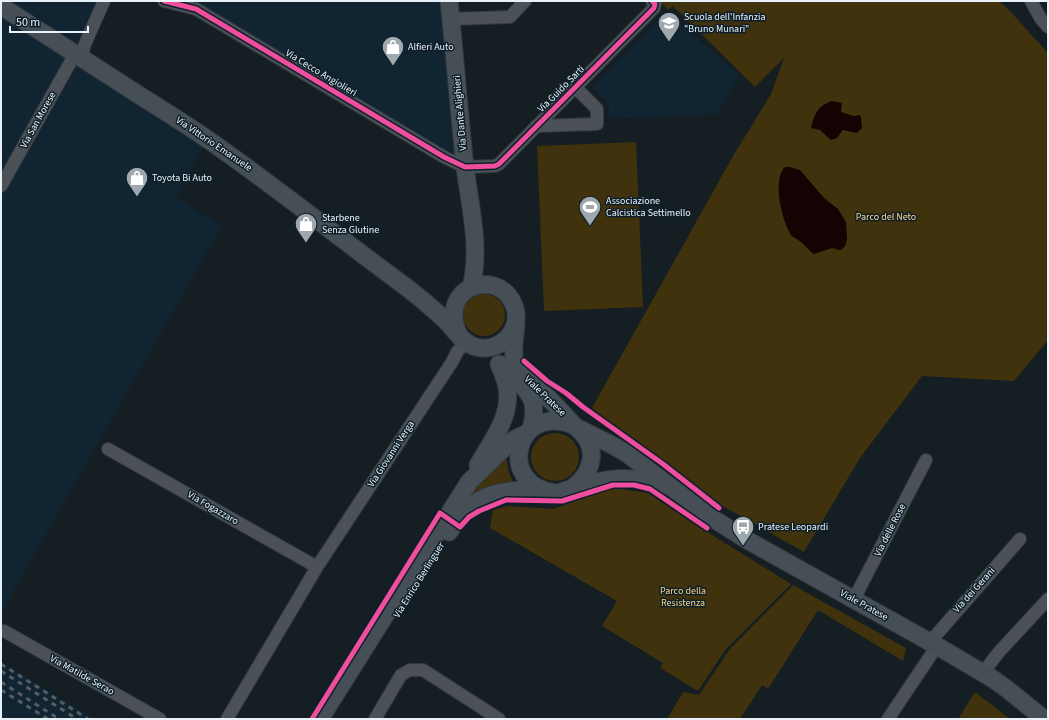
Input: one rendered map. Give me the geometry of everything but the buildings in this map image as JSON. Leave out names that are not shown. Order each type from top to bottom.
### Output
[{"type":"main road","name":"Via Dante Alighieri","points":[[450,1],[465,167],[476,249],[482,267],[498,287]]},
{"type":"main road","name":"Via Vittorio Emanuele","points":[[1,6],[221,148],[272,184],[417,295],[467,341]]},
{"type":"main road","name":"Via Dante Alighieri","points":[[465,292],[475,265],[476,249]]},
{"type":"main road","name":"Via Vittorio Emanuele","points":[[417,295],[435,300],[446,300],[480,285],[498,287]]},
{"type":"main road","points":[[465,292],[453,313],[454,324],[467,341],[485,348],[495,347],[510,336],[515,328],[517,319],[514,304],[510,297],[498,287]]},
{"type":"main road","name":"Viale Pratese","points":[[517,319],[514,354],[516,365],[522,374],[557,406],[583,433],[591,449],[591,458],[586,476],[580,483],[572,488]]},
{"type":"main road","name":"Viale Pratese","points":[[467,341],[499,364],[520,384],[531,398],[534,410],[528,432],[520,447],[519,461],[524,475],[533,486],[556,493],[614,478],[625,478],[652,483],[681,496]]},
{"type":"main road","name":"Via Enrico Berlinguer","points":[[320,719],[469,482],[505,417],[507,406],[507,388],[499,364]]},
{"type":"main road","name":"Viale Pratese","points":[[528,432],[537,425],[551,420],[558,420],[575,426],[612,445],[626,453],[712,518],[747,540],[933,644],[1007,689],[1044,719]]},
{"type":"main road","name":"Via Enrico Berlinguer","points":[[469,482],[508,444],[528,432]]},
{"type":"main road","name":"Via Enrico Berlinguer","points":[[333,719],[454,523],[460,516],[474,503],[496,493],[539,489]]},
{"type":"street","name":"Via San Morese","points":[[1,186],[85,44],[104,1]]},
{"type":"street","name":"Via Cecco Angiolieri","points":[[164,1],[196,9],[444,157],[465,167]]},
{"type":"street","points":[[451,19],[510,17],[526,1]]},
{"type":"street","name":"Via Guido Sarti","points":[[465,167],[494,166],[499,164],[654,8],[655,4],[652,1]]},
{"type":"street","points":[[1031,1],[1041,19],[1048,27]]},
{"type":"street","points":[[536,126],[597,124],[597,109],[576,88]]},
{"type":"street","name":"Via Giovanni Verga","points":[[227,719],[317,567],[452,362],[457,352],[467,341]]},
{"type":"street","name":"Via Fogazzaro","points":[[108,449],[317,567]]},
{"type":"street","name":"Via delle Rose","points":[[854,599],[926,460]]},
{"type":"street","name":"Via dei Gerani","points":[[888,719],[933,644],[1020,539]]},
{"type":"street","points":[[982,674],[999,652],[1048,599]]},
{"type":"street","name":"Via Matilde Serao","points":[[4,631],[160,719]]},
{"type":"street","points":[[375,719],[401,676],[410,670],[423,670],[499,719]]},
{"type":"shaded area","points":[[1,1],[105,1],[81,58],[208,139],[176,197],[222,226],[1,613]]},
{"type":"shaded area","points":[[164,1],[450,1],[465,167],[197,9]]},
{"type":"shaded area","name":"Scuola dell'Infanzia \"Bruno Munari\"","points":[[667,12],[739,75],[717,114],[608,119],[609,104],[592,87]]},
{"type":"shaded area","points":[[832,101],[842,103],[841,112],[854,116],[859,115],[861,117],[862,128],[857,133],[843,130],[837,138],[831,140],[820,130],[811,128],[817,111],[823,105]]},
{"type":"shaded area","points":[[785,167],[800,170],[824,198],[838,209],[846,222],[847,240],[845,246],[841,250],[832,248],[814,254],[791,235],[781,210],[779,190],[781,173]]},
{"type":"shaded area","points":[[1,662],[95,719],[1,719]]},
{"type":"green space","name":"Parco del Neto","points":[[660,1],[999,1],[1048,53],[1048,340],[1014,381],[922,376],[860,458],[804,552],[721,505],[592,408],[733,156],[771,94],[784,58],[755,87],[673,6],[668,10]]},
{"type":"green space","name":"Associazione Calcistica Settimello","points":[[636,142],[643,307],[544,311],[537,146]]},
{"type":"green space","points":[[484,294],[499,300],[505,315],[499,330],[484,336],[469,330],[463,315],[469,300]]},
{"type":"green space","points":[[550,433],[560,433],[569,437],[575,443],[578,448],[578,466],[569,477],[560,481],[550,481],[541,477],[535,471],[531,462],[531,452],[535,443],[541,437]]},
{"type":"green space","points":[[506,455],[513,483],[487,487],[470,494],[481,474]]},
{"type":"green space","name":"Parco della Resistenza","points":[[613,488],[648,493],[691,522],[791,584],[726,649],[698,691],[660,668],[663,663],[602,626],[617,601],[490,528],[493,510],[508,506],[553,509]]},
{"type":"green space","points":[[793,585],[906,648],[903,661],[818,610],[768,689],[762,685],[740,719],[667,719],[683,692],[699,695],[730,649]]},
{"type":"green space","points":[[975,692],[1010,719],[958,719]]},
{"type":"railway","points":[[1,664],[88,719]]},
{"type":"railway","points":[[1,671],[77,719]]},
{"type":"railway","points":[[1,682],[59,719]]},
{"type":"railway","points":[[1,690],[48,719]]},
{"type":"cycle path","points":[[164,1],[196,9],[444,157],[465,167],[495,166],[499,164],[654,8],[655,4],[652,1]]},
{"type":"cycle path","points":[[524,361],[547,381],[566,393],[583,407],[663,464],[719,508]]},
{"type":"cycle path","points":[[312,719],[440,513],[460,527],[469,517],[479,511],[506,500],[562,501],[613,485],[634,485],[650,489],[707,528]]},
{"type":"place","name":"Scuola dell'Infanzia \"Bruno Munari\"","points":[[669,42]]},
{"type":"place","name":"Alfieri Auto","points":[[393,66]]},
{"type":"place","name":"Toyota Bi Auto","points":[[137,198]]},
{"type":"place","name":"Associazione Calcistica Settimello","points":[[590,226]]},
{"type":"place","name":"Starbene Senza Glutine","points":[[306,244]]},
{"type":"place","name":"Pratese Leopardi","points":[[743,546]]}]
